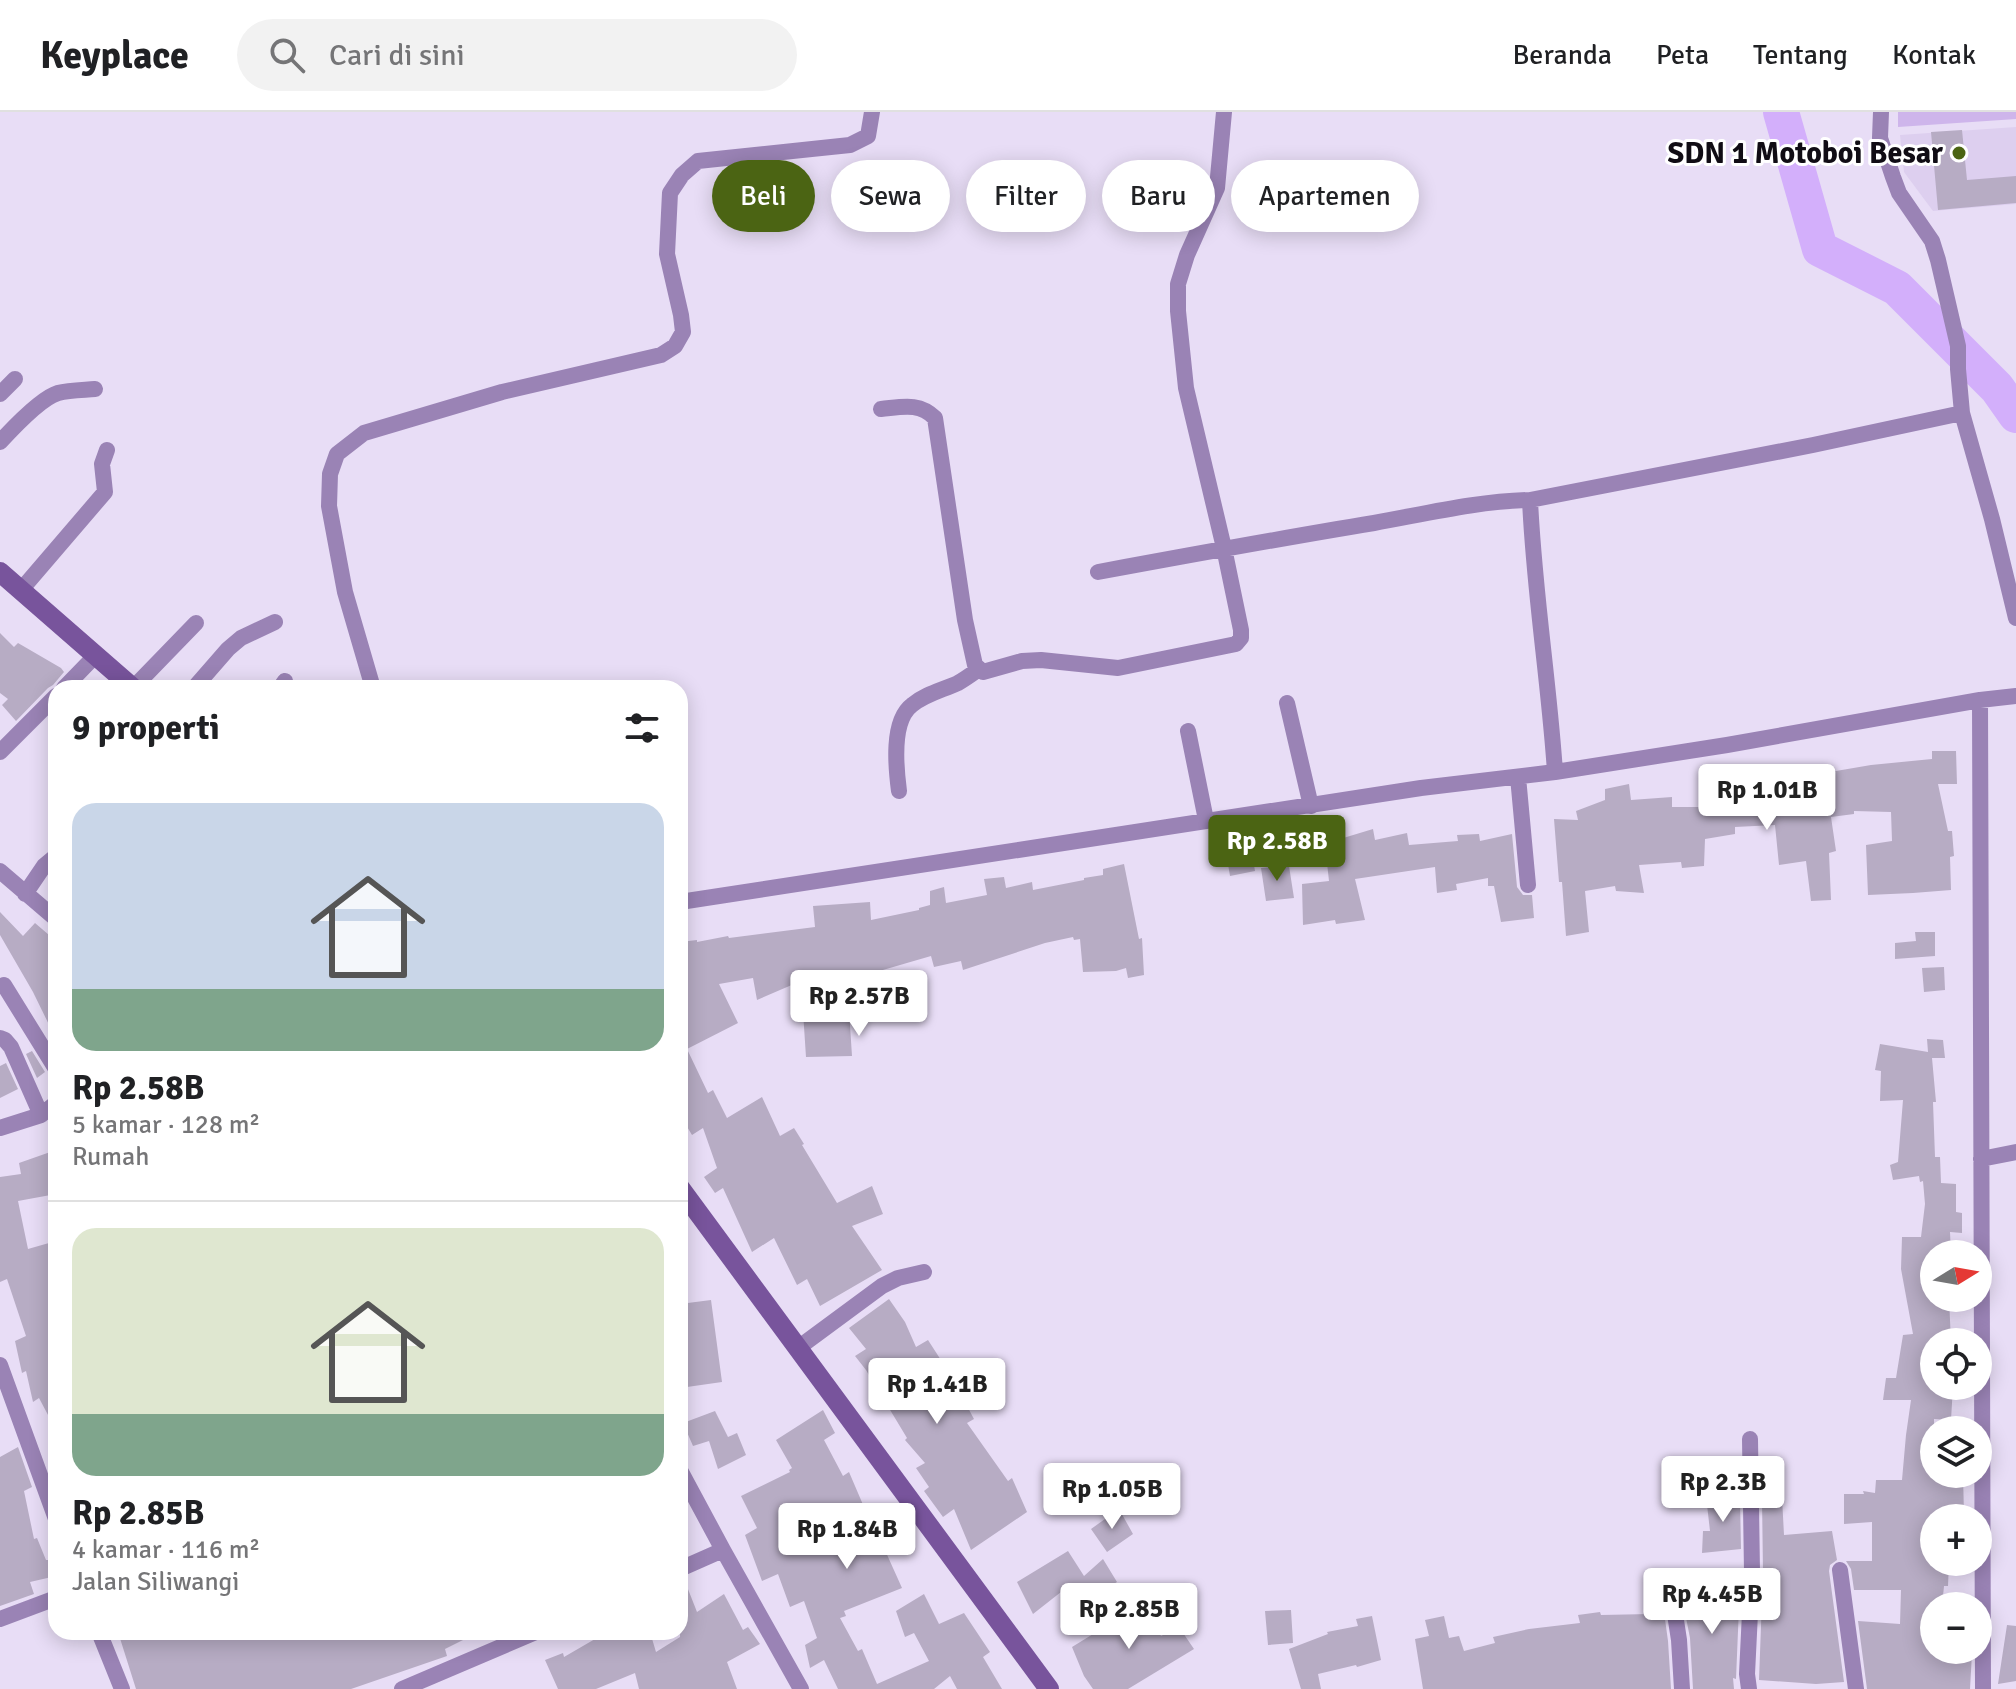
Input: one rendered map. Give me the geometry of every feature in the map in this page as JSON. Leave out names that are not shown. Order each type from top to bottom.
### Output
[{"type":"main road","points":[[0,572],[124,680]]},
{"type":"main road","points":[[688,1199],[1049,1689]]},
{"type":"street","points":[[371,680],[345,592],[329,506],[330,474],[337,454],[364,433],[502,392],[661,355],[675,346],[683,332],[667,254],[670,193],[682,175],[698,161],[850,145],[868,136],[872,112]]},
{"type":"street","points":[[881,409],[914,406],[926,409],[935,418],[965,620],[975,665],[983,672],[1022,661],[1041,660],[1118,668],[1236,644],[1241,638],[1241,630],[1186,388],[1178,311],[1178,284],[1182,269],[1217,188],[1224,112]]},
{"type":"street","points":[[1881,112],[1883,151],[1899,193],[1932,241],[1943,278],[1958,346],[1962,413],[2016,618]]},
{"type":"street","points":[[0,394],[15,379]]},
{"type":"street","points":[[0,442],[50,396],[59,392],[95,389]]},
{"type":"street","points":[[1098,572],[1505,501],[1530,500],[1962,413]]},
{"type":"street","points":[[21,590],[105,492],[102,464],[107,450]]},
{"type":"street","points":[[1530,500],[1555,772]]},
{"type":"street","points":[[201,680],[241,638],[275,622]]},
{"type":"street","points":[[141,680],[196,623]]},
{"type":"street","points":[[72,680],[96,655]]},
{"type":"street","points":[[899,791],[895,760],[900,723],[905,711],[913,703],[960,682],[979,669]]},
{"type":"street","points":[[688,901],[1421,788],[1555,772],[2016,696]]},
{"type":"street","points":[[1980,700],[1983,1689]]},
{"type":"street","points":[[1287,703],[1311,806]]},
{"type":"street","points":[[0,752],[48,704]]},
{"type":"street","points":[[1188,731],[1206,820]]},
{"type":"street","points":[[1518,777],[1528,885]]},
{"type":"street","points":[[25,894],[48,863]]},
{"type":"street","points":[[0,871],[48,913]]},
{"type":"street","points":[[4,985],[48,1056]]},
{"type":"street","points":[[0,1038],[11,1047],[41,1115]]},
{"type":"street","points":[[0,1128],[41,1115],[48,1109]]},
{"type":"street","points":[[1981,1159],[2016,1152]]},
{"type":"street","points":[[798,1348],[882,1286],[898,1278],[924,1272]]},
{"type":"street","points":[[0,1365],[48,1497]]},
{"type":"street","points":[[1749,1689],[1752,1572],[1750,1439]]},
{"type":"street","points":[[688,1485],[801,1689]]},
{"type":"street","points":[[688,1565],[723,1550]]},
{"type":"street","points":[[1840,1570],[1856,1689]]},
{"type":"street","points":[[0,1619],[48,1601]]},
{"type":"street","points":[[1673,1601],[1682,1689]]},
{"type":"street","points":[[102,1640],[122,1689]]},
{"type":"street","points":[[410,1687],[517,1640]]},
{"type":"shaded area","points":[[1898,112],[2016,112],[2016,119],[1898,127]]},
{"type":"shaded area","name":"SDN 1 Motoboi Besar","points":[[2016,127],[2016,204],[1933,211],[1904,172],[1900,135]]},
{"type":"building","name":"SDN 1 Motoboi Besar","points":[[1962,130],[1967,180],[2016,176],[2016,203],[1938,210],[1931,132]]},
{"type":"building","points":[[0,633],[14,647],[18,643],[64,672],[57,680],[48,680],[48,688],[16,721],[2,705],[8,699],[0,693]]},
{"type":"building","points":[[1932,751],[1956,751],[1957,784],[1938,784],[1948,831],[1952,831],[1954,856],[1950,857],[1951,890],[1868,895],[1866,845],[1892,841],[1891,812],[1854,811],[1854,814],[1831,817],[1836,851],[1829,853],[1831,900],[1811,901],[1806,861],[1779,865],[1775,825],[1735,827],[1735,834],[1705,839],[1704,866],[1682,868],[1681,862],[1639,865],[1644,893],[1616,891],[1615,886],[1585,891],[1589,932],[1566,936],[1554,819],[1578,820],[1576,811],[1605,800],[1605,789],[1629,784],[1631,800],[1672,797],[1672,807],[1710,807],[1710,800],[1801,787],[1801,777],[1932,759]]},
{"type":"building","points":[[1373,829],[1375,840],[1407,833],[1409,845],[1458,841],[1457,835],[1479,834],[1480,841],[1512,834],[1517,887],[1523,895],[1532,895],[1534,918],[1501,922],[1494,886],[1488,886],[1488,878],[1456,884],[1457,890],[1437,893],[1435,867],[1355,879],[1365,920],[1336,924],[1335,920],[1303,925],[1302,884],[1329,881],[1327,863],[1343,860],[1340,839]]},
{"type":"building","points":[[1250,841],[1255,871],[1230,876],[1225,847]]},
{"type":"building","points":[[1124,864],[1139,939],[1142,938],[1144,975],[1128,978],[1126,968],[1083,972],[1080,939],[1074,940],[1073,937],[963,970],[961,961],[934,967],[931,956],[876,972],[877,978],[847,979],[852,1056],[806,1057],[801,981],[757,1000],[753,978],[719,984],[738,1023],[688,1048],[688,941],[815,927],[813,906],[870,902],[871,920],[919,910],[930,905],[930,891],[944,887],[946,903],[987,895],[984,879],[1004,877],[1006,888],[1032,882],[1033,890],[1103,875],[1103,869]]},
{"type":"building","points":[[1289,866],[1294,898],[1266,901],[1261,868]]},
{"type":"building","points":[[0,912],[23,936],[35,923],[48,934],[48,1023],[33,992],[0,935]]},
{"type":"building","points":[[1915,932],[1935,932],[1935,956],[1895,959],[1895,943],[1916,941]]},
{"type":"building","points":[[1944,967],[1945,990],[1924,992],[1922,968]]},
{"type":"building","points":[[1927,1039],[1943,1040],[1945,1058],[1932,1058],[1936,1102],[1933,1102],[1935,1157],[1940,1157],[1941,1183],[1956,1184],[1956,1212],[1962,1213],[1962,1233],[1950,1232],[1950,1240],[1920,1240],[1920,1312],[1950,1312],[1950,1328],[1920,1328],[1920,1400],[1952,1400],[1951,1416],[1920,1416],[1920,1488],[1963,1488],[1964,1504],[1920,1504],[1920,1576],[1948,1576],[1948,1586],[1944,1586],[1943,1592],[1920,1592],[1920,1664],[1971,1664],[1970,1689],[1867,1689],[1858,1621],[1900,1624],[1901,1590],[1854,1590],[1851,1569],[1846,1561],[1872,1561],[1872,1522],[1844,1524],[1844,1494],[1875,1493],[1876,1480],[1902,1480],[1911,1400],[1883,1400],[1886,1378],[1896,1378],[1903,1335],[1913,1334],[1901,1269],[1902,1237],[1921,1237],[1925,1204],[1923,1181],[1920,1182],[1919,1176],[1893,1180],[1890,1165],[1898,1162],[1903,1100],[1880,1101],[1881,1071],[1875,1070],[1880,1044],[1928,1052]]},
{"type":"building","points":[[32,1051],[45,1072],[37,1078],[26,1054]]},
{"type":"building","points":[[688,1051],[708,1093],[713,1090],[727,1118],[762,1097],[780,1136],[794,1128],[837,1203],[872,1186],[883,1214],[852,1226],[882,1270],[820,1306],[807,1279],[797,1285],[774,1238],[752,1252],[723,1188],[715,1193],[704,1177],[717,1168],[703,1128],[692,1135],[688,1128]]},
{"type":"building","points":[[6,1063],[18,1089],[0,1098],[0,1066]]},
{"type":"building","points":[[48,1153],[48,1195],[18,1201],[28,1249],[48,1243],[48,1415],[39,1398],[33,1402],[26,1371],[22,1373],[15,1341],[26,1336],[7,1279],[0,1282],[0,1177],[21,1174],[19,1163]]},
{"type":"building","points":[[889,1299],[905,1322],[916,1347],[928,1340],[948,1371],[958,1363],[973,1387],[961,1395],[974,1419],[967,1423],[1008,1481],[1012,1478],[1027,1512],[971,1550],[954,1509],[943,1517],[924,1491],[929,1487],[916,1468],[925,1463],[905,1440],[907,1438],[855,1356],[866,1349],[849,1328]]},
{"type":"building","points":[[711,1300],[722,1382],[688,1387],[688,1303]]},
{"type":"building","points":[[823,1410],[835,1433],[824,1440],[843,1476],[849,1472],[902,1588],[844,1611],[846,1616],[840,1618],[858,1651],[862,1649],[877,1684],[929,1661],[914,1633],[905,1637],[896,1611],[924,1594],[939,1624],[964,1613],[990,1652],[983,1657],[1002,1689],[957,1689],[950,1676],[934,1689],[838,1689],[824,1660],[810,1668],[805,1645],[817,1638],[804,1601],[790,1607],[778,1574],[762,1581],[745,1535],[757,1528],[741,1496],[790,1472],[792,1468],[776,1440]]},
{"type":"building","points":[[715,1411],[728,1437],[737,1433],[746,1455],[718,1469],[709,1441],[693,1446],[688,1434],[688,1421]]},
{"type":"building","points":[[18,1447],[32,1487],[24,1491],[34,1539],[37,1538],[48,1560],[48,1578],[30,1582],[34,1594],[0,1606],[0,1457]]},
{"type":"building","points":[[1732,1491],[1733,1499],[1740,1499],[1741,1549],[1702,1553],[1703,1531],[1710,1531],[1706,1496]]},
{"type":"building","points":[[1782,1497],[1784,1535],[1832,1531],[1837,1560],[1830,1565],[1829,1571],[1844,1682],[1816,1684],[1759,1680],[1762,1498]]},
{"type":"building","points":[[1119,1509],[1133,1534],[1107,1552],[1091,1529]]},
{"type":"building","points":[[1068,1551],[1084,1576],[1103,1559],[1117,1582],[1067,1613],[1061,1592],[1033,1614],[1017,1582]]},
{"type":"building","points":[[1727,1583],[1729,1607],[1739,1607],[1734,1689],[1693,1689],[1690,1638],[1680,1587]]},
{"type":"building","points":[[688,1589],[697,1612],[724,1594],[743,1630],[748,1627],[760,1644],[727,1662],[737,1689],[639,1689],[635,1673],[596,1689],[558,1689],[545,1660],[563,1653],[564,1657],[593,1640],[652,1640],[656,1652],[675,1640],[688,1640]]},
{"type":"building","points":[[1142,1604],[1161,1636],[1179,1627],[1194,1649],[1128,1689],[1093,1689],[1072,1647]]},
{"type":"building","points":[[1291,1610],[1293,1643],[1268,1645],[1265,1611]]},
{"type":"building","points":[[1600,1612],[1601,1615],[1664,1612],[1671,1689],[1423,1689],[1415,1639],[1429,1636],[1425,1620],[1444,1616],[1449,1638],[1459,1636],[1464,1651],[1495,1643],[1493,1637],[1580,1623],[1578,1615]]},
{"type":"building","points":[[1372,1616],[1381,1660],[1318,1674],[1321,1689],[1301,1689],[1289,1649],[1327,1632],[1358,1626],[1356,1619]]},
{"type":"building","points":[[2007,1625],[2016,1626],[2016,1681],[1998,1684]]},
{"type":"building","points":[[121,1640],[463,1640],[445,1649],[447,1656],[351,1689],[136,1689]]},
{"type":"waterway","points":[[1781,112],[1820,249],[1897,288],[1997,388],[2016,415]]},
{"type":"place","name":"SDN 1 Motoboi Besar","points":[[1959,153]]}]
